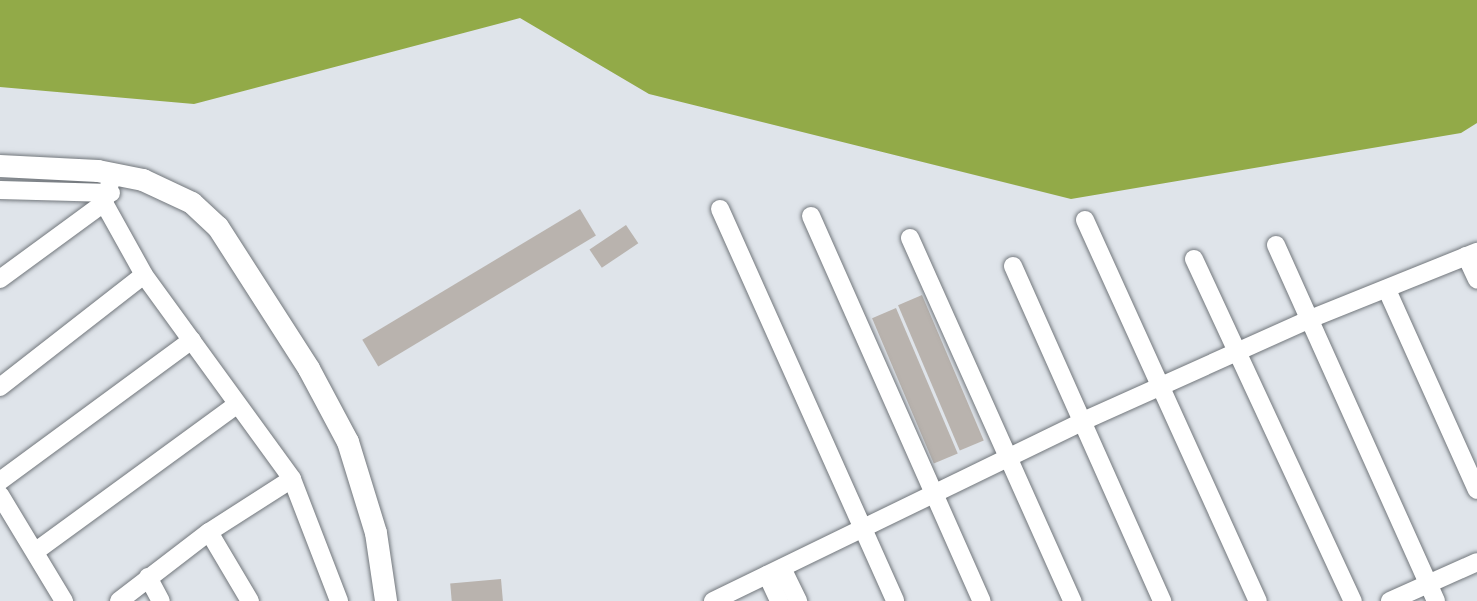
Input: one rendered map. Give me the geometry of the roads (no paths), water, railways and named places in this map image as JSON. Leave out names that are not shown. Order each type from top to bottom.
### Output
[{"type":"street","points":[[0,166],[109,190]]},
{"type":"street","points":[[0,190],[109,190],[156,184],[192,203],[218,227],[255,279],[348,442],[376,533],[386,601]]},
{"type":"street","points":[[109,190],[144,275],[292,479],[339,601]]},
{"type":"street","points":[[0,279],[109,190]]},
{"type":"street","points":[[720,209],[895,601]]},
{"type":"street","points":[[811,216],[868,335],[932,493],[982,601]]},
{"type":"street","points":[[1085,220],[1258,601]]},
{"type":"street","points":[[910,238],[1072,601]]},
{"type":"street","points":[[1276,245],[1432,592]]},
{"type":"street","points":[[713,601],[1081,422],[1310,319],[1472,254],[1477,280]]},
{"type":"street","points":[[1194,259],[1353,601]]},
{"type":"street","points":[[1013,266],[1162,601]]},
{"type":"street","points":[[0,387],[144,275]]},
{"type":"street","points":[[1387,290],[1477,490]]},
{"type":"street","points":[[0,481],[192,340]]},
{"type":"street","points":[[36,551],[236,405]]},
{"type":"street","points":[[119,601],[209,532],[292,479]]},
{"type":"street","points":[[0,495],[64,601]]},
{"type":"street","points":[[209,532],[250,601]]},
{"type":"street","points":[[1390,601],[1432,592],[1477,562]]},
{"type":"street","points":[[774,572],[779,601]]},
{"type":"street","points":[[774,572],[798,601]]},
{"type":"street","points":[[148,577],[161,601]]}]
